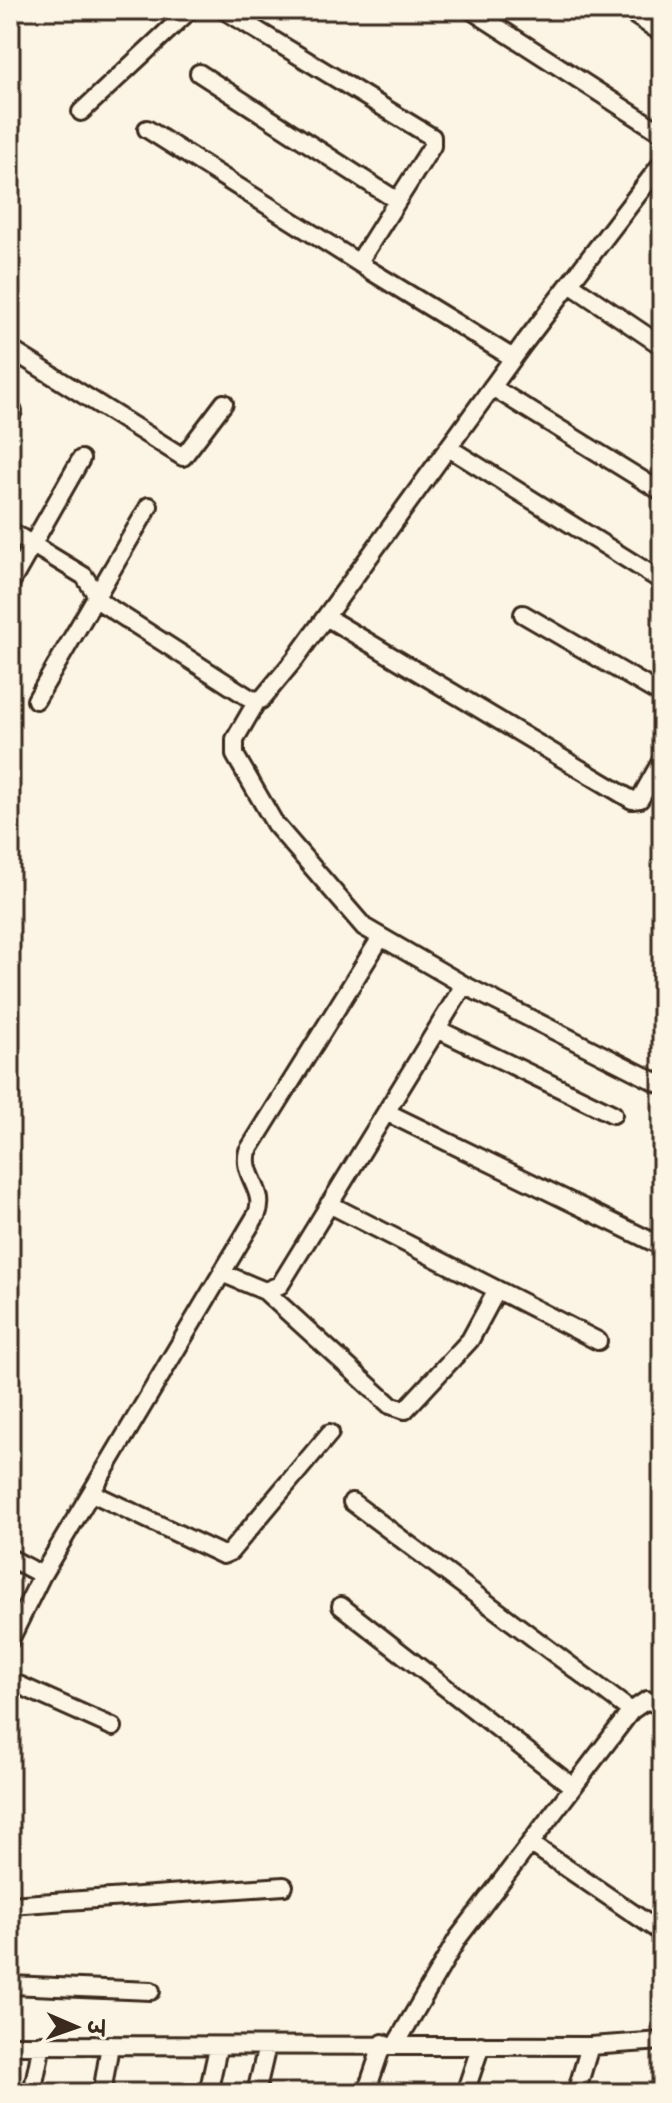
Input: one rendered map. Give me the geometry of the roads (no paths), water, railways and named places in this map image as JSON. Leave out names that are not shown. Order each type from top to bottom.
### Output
[{"type":"street","points":[[81,112],[190,10]]},
{"type":"street","points":[[224,10],[432,137],[432,146],[360,254],[362,265]]},
{"type":"street","points":[[471,10],[662,133]]},
{"type":"street","points":[[627,10],[650,16],[662,33]]},
{"type":"street","points":[[199,73],[396,200]]},
{"type":"street","points":[[147,129],[513,358]]},
{"type":"street","points":[[662,163],[513,358],[271,692],[257,701],[235,739],[235,755],[275,824],[338,900],[380,939],[662,1085]]},
{"type":"street","points":[[570,284],[661,344]]},
{"type":"street","points":[[10,349],[183,457],[224,403]]},
{"type":"street","points":[[492,387],[662,492]]},
{"type":"street","points":[[449,448],[662,581]]},
{"type":"street","points":[[10,584],[81,459]]},
{"type":"street","points":[[36,700],[149,506]]},
{"type":"street","points":[[10,531],[84,576],[97,597],[163,643],[257,701]]},
{"type":"street","points":[[523,614],[662,695]]},
{"type":"street","points":[[326,617],[632,800],[640,799],[662,760]]},
{"type":"street","points":[[10,1640],[42,1575],[260,1206],[245,1161],[248,1151],[380,939]]},
{"type":"street","points":[[265,1291],[280,1285],[464,985]]},
{"type":"street","points":[[437,1029],[613,1114]]},
{"type":"street","points":[[386,1112],[653,1242]]},
{"type":"street","points":[[329,1204],[598,1341]]},
{"type":"street","points":[[222,1273],[265,1291],[390,1405],[405,1410],[470,1340],[497,1290]]},
{"type":"street","points":[[92,1493],[223,1555],[230,1552],[330,1433]]},
{"type":"street","points":[[352,1502],[631,1711]]},
{"type":"street","points":[[10,1558],[42,1575]]},
{"type":"street","points":[[341,1606],[573,1787]]},
{"type":"street","points":[[10,1681],[113,1727]]},
{"type":"street","points":[[366,2093],[389,2044],[458,1938],[631,1711],[647,1700],[662,1707]]},
{"type":"street","points":[[530,1843],[662,1933]]},
{"type":"street","points":[[10,1905],[284,1886]]},
{"type":"street","points":[[10,1985],[151,1991]]},
{"type":"street","points":[[10,2045],[218,2048],[389,2044],[590,2046],[662,2041]]},
{"type":"street","points":[[32,2093],[42,2044]]},
{"type":"street","points":[[102,2093],[110,2045]]},
{"type":"street","points":[[465,2093],[481,2045]]},
{"type":"street","points":[[256,2093],[267,2046]]},
{"type":"street","points":[[576,2093],[590,2046]]},
{"type":"street","points":[[208,2093],[218,2048]]}]
